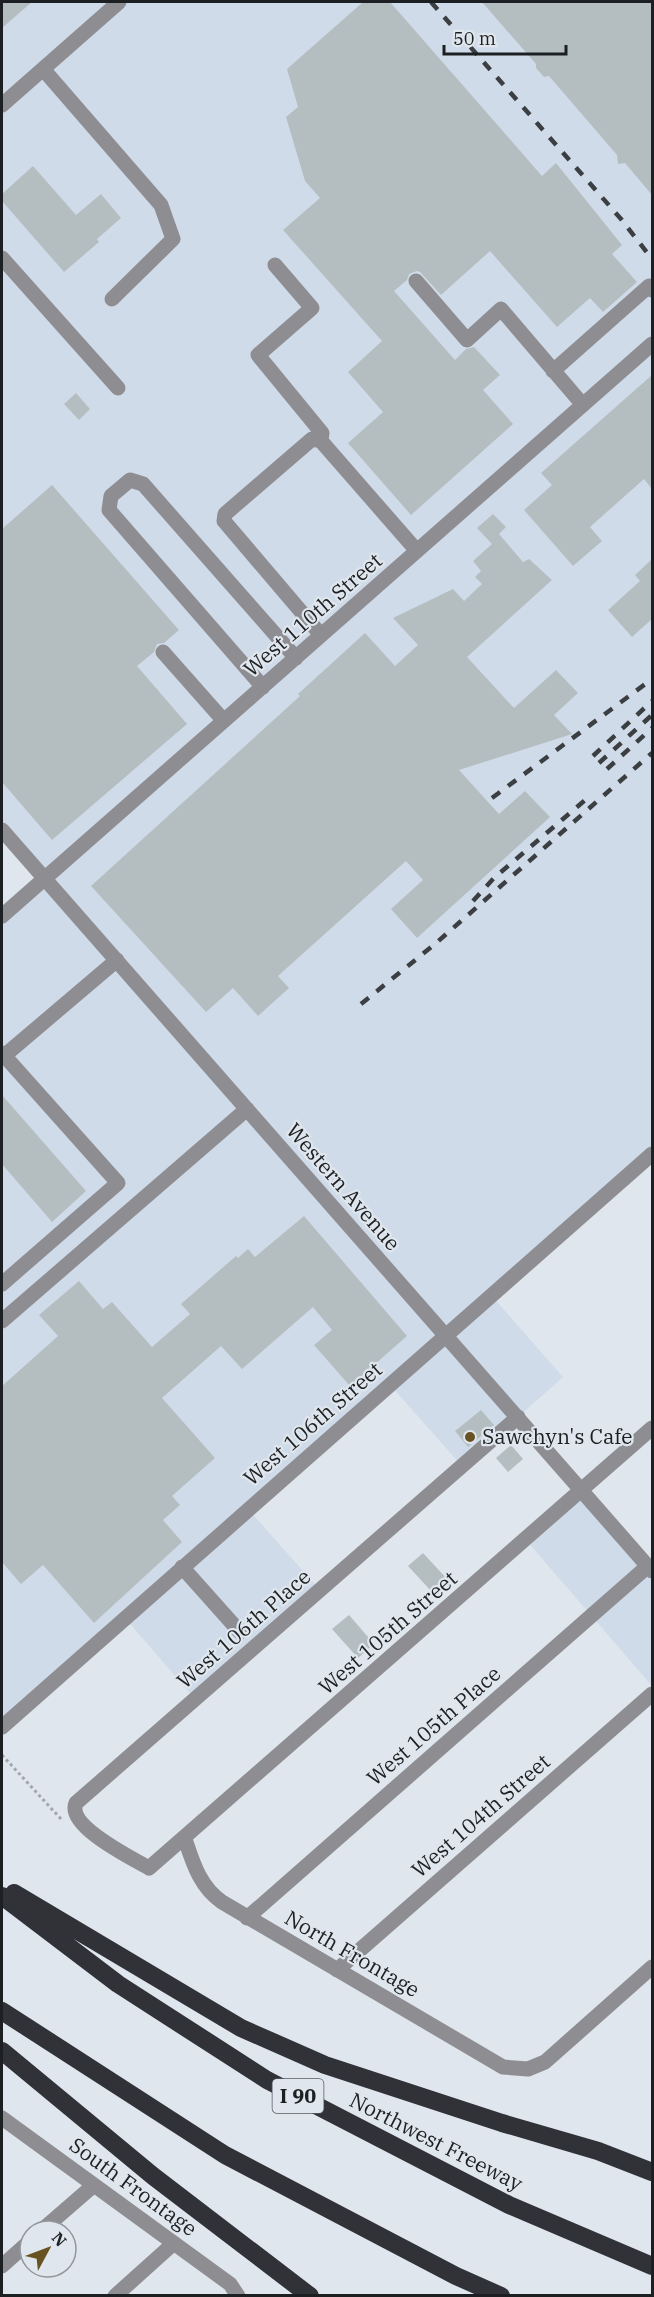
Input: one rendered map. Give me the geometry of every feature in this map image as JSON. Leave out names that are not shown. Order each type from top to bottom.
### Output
[{"type":"highway","points":[[2,1886],[251,2033],[325,2065],[598,2151],[652,2172]]},
{"type":"highway","name":"Northwest Freeway","points":[[2,1896],[118,1984],[267,2080],[509,2205],[652,2266]]},
{"type":"highway","points":[[2,2011],[225,2155],[456,2276],[501,2295]]},
{"type":"highway","points":[[2,2051],[153,2176],[310,2295]]},
{"type":"street","points":[[2,105],[119,2]]},
{"type":"street","points":[[43,69],[161,205],[173,239],[112,299]]},
{"type":"street","points":[[2,258],[118,388]]},
{"type":"street","points":[[275,265],[312,308],[258,355],[322,433],[321,441]]},
{"type":"street","points":[[416,281],[467,340],[501,309],[583,405]]},
{"type":"street","points":[[553,371],[649,286],[652,290]]},
{"type":"street","name":"West 110th Street","points":[[2,916],[652,344]]},
{"type":"street","points":[[321,635],[224,521],[225,514],[312,439],[321,441],[417,551]]},
{"type":"street","points":[[263,687],[109,510],[111,496],[130,480],[143,484],[296,658]]},
{"type":"street","points":[[163,652],[224,721]]},
{"type":"street","name":"Western Avenue","points":[[2,830],[650,1568]]},
{"type":"street","points":[[2,1284],[118,1183],[3,1055],[117,960]]},
{"type":"street","points":[[2,1321],[247,1109]]},
{"type":"street","name":"West 106th Street","points":[[2,1727],[652,1154]]},
{"type":"street","name":"West 106th Place","points":[[149,1868],[86,1829],[75,1815],[76,1803],[518,1417]]},
{"type":"street","name":"West 105th Street","points":[[149,1868],[185,1839],[652,1428]]},
{"type":"street","points":[[182,1567],[240,1632]]},
{"type":"street","name":"West 105th Place","points":[[247,1918],[650,1568]]},
{"type":"street","name":"West 104th Street","points":[[338,1970],[652,1694]]},
{"type":"street","name":"North Frontage","points":[[185,1839],[196,1869],[206,1887],[222,1902],[498,2065],[512,2069],[528,2069],[549,2058],[652,1967]]},
{"type":"street","name":"South Frontage","points":[[5,2125],[174,2243],[230,2284],[238,2294]]},
{"type":"street","points":[[55,2219],[94,2185]]},
{"type":"street","points":[[115,2295],[174,2243]]},
{"type":"street","points":[[2,2266],[18,2252]]},
{"type":"path","points":[[2,1755],[63,1822]]},
{"type":"shaded area","points":[[2,2],[652,2],[652,1154],[492,1296],[563,1377],[518,1417],[462,1466],[391,1386],[248,1509],[320,1590],[195,1699],[125,1618],[2,1727],[2,916],[45,878],[2,830]]},
{"type":"shaded area","points":[[583,1490],[652,1571],[652,1686],[526,1540]]},
{"type":"building","points":[[2,2],[32,2],[2,28]]},
{"type":"building","points":[[363,2],[390,2],[542,176],[556,163],[622,245],[612,254],[637,282],[603,312],[590,298],[557,327],[490,251],[441,295],[420,272],[409,274],[407,280],[394,291],[455,360],[466,349],[474,347],[500,375],[483,390],[513,424],[411,515],[348,443],[383,412],[348,372],[382,341],[283,230],[320,198],[305,181],[286,117],[298,107],[287,69]]},
{"type":"building","points":[[482,2],[652,2],[652,195],[625,163],[618,164],[617,155],[549,76],[544,77],[536,68],[536,64]]},
{"type":"building","points":[[33,166],[76,215],[101,194],[121,218],[97,239],[99,242],[64,272],[2,201],[2,194]]},
{"type":"building","points":[[652,375],[652,489],[644,479],[590,527],[602,541],[573,566],[524,510],[552,485],[541,473]]},
{"type":"building","points":[[76,393],[90,409],[79,420],[64,404]]},
{"type":"building","points":[[52,485],[179,630],[164,643],[157,644],[154,652],[137,666],[187,724],[52,840],[2,782],[2,529]]},
{"type":"building","points":[[493,514],[506,527],[499,534],[523,562],[529,559],[552,580],[467,657],[514,708],[556,670],[578,693],[554,715],[572,734],[459,770],[499,814],[525,791],[550,817],[417,938],[391,909],[423,880],[406,861],[278,976],[289,988],[258,1016],[233,988],[206,1012],[91,886],[300,696],[298,694],[365,633],[395,666],[418,645],[393,618],[453,589],[464,601],[482,584],[475,577],[481,571],[473,561],[492,544],[477,528]]},
{"type":"building","points":[[652,559],[652,619],[632,637],[608,610],[640,581],[635,575]]},
{"type":"building","points":[[2,1095],[86,1191],[52,1222],[2,1164]]},
{"type":"building","points":[[304,1216],[407,1336],[350,1386],[314,1345],[332,1330],[313,1307],[242,1369],[221,1346],[162,1398],[215,1458],[172,1496],[180,1505],[163,1520],[182,1542],[94,1623],[43,1565],[21,1584],[2,1562],[2,1386],[58,1336],[39,1315],[79,1281],[103,1309],[112,1302],[152,1347],[190,1314],[181,1304],[236,1256],[238,1258],[248,1249],[255,1257]]},
{"type":"building","name":"Sawchyn's Cafe","points":[[481,1410],[494,1425],[468,1447],[455,1431]]},
{"type":"building","points":[[511,1445],[523,1459],[508,1472],[496,1458]]},
{"type":"building","points":[[423,1553],[448,1580],[433,1593],[408,1566]]},
{"type":"building","points":[[349,1615],[374,1644],[358,1658],[332,1629]]},
{"type":"railway","points":[[431,2],[621,219],[652,259]]},
{"type":"railway","points":[[492,798],[652,679]]},
{"type":"railway","points":[[593,756],[652,701]]},
{"type":"railway","points":[[599,763],[652,715]]},
{"type":"railway","points":[[607,769],[652,728]]},
{"type":"railway","points":[[361,1004],[435,944],[652,753]]},
{"type":"railway","points":[[473,901],[494,878],[591,795]]},
{"type":"place","name":"Sawchyn's Cafe","points":[[470,1437]]}]
